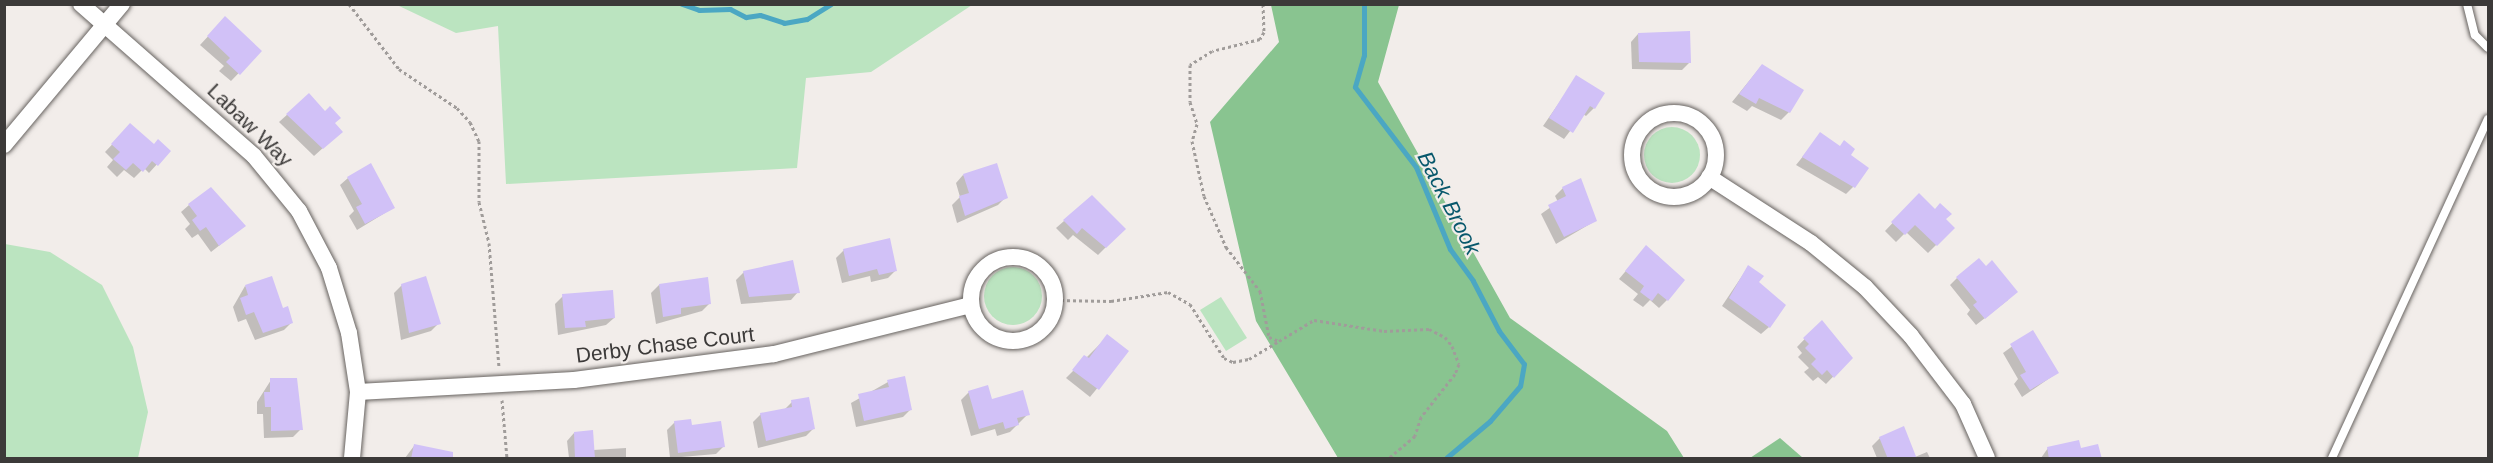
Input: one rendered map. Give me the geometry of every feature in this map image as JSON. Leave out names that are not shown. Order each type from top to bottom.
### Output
[{"type":"street","name":"Labaw Way","points":[[81,4],[254,156],[299,211],[341,299],[358,392],[352,459]]},
{"type":"street","points":[[4,145],[122,4]]},
{"type":"street","points":[[1674,113],[1694,118],[1705,126],[1716,151],[1709,177],[1700,188],[1674,197],[1647,188],[1633,165],[1636,137],[1654,117],[1674,113]]},
{"type":"street","points":[[1709,177],[1811,243],[1865,287],[1911,336],[1963,404],[1987,459]]},
{"type":"street","points":[[1012,256],[1038,265],[1048,276],[1055,300],[1044,327],[1021,340],[994,336],[975,318],[971,305],[977,277],[986,266],[1012,256]]},
{"type":"street","name":"Derby Chase Court","points":[[358,392],[574,380],[774,354],[971,305]]},
{"type":"lane","points":[[2467,4],[2475,35],[2488,48]]},
{"type":"lane","points":[[2332,459],[2488,119]]},
{"type":"path","points":[[349,4],[399,69],[457,108],[470,122],[479,141],[479,202],[489,243],[500,373]]},
{"type":"path","points":[[1263,4],[1264,32],[1260,39],[1212,51],[1190,65],[1190,102],[1197,124],[1192,141],[1204,196],[1226,247],[1260,291],[1269,337],[1279,341]]},
{"type":"path","points":[[1055,300],[1111,301],[1168,292],[1190,304],[1224,358],[1233,362],[1249,358],[1314,320],[1384,331],[1429,329],[1445,337],[1459,364],[1446,389],[1421,417],[1415,436],[1389,459]]},
{"type":"path","points":[[501,395],[507,459]]},
{"type":"green space","points":[[397,5],[972,5],[871,72],[806,78],[797,168],[506,184],[498,26],[456,33]]},
{"type":"green space","points":[[1271,5],[1399,5],[1378,82],[1510,318],[1667,431],[1684,458],[1338,458],[1256,321],[1210,122],[1279,42]]},
{"type":"green space","points":[[1667,127],[1677,127],[1692,135],[1698,144],[1700,155],[1698,166],[1692,175],[1677,183],[1667,183],[1656,178],[1649,171],[1644,160],[1644,150],[1649,139],[1656,132]]},
{"type":"green space","points":[[5,244],[50,252],[102,285],[133,347],[148,412],[138,458],[5,458]]},
{"type":"green space","points":[[1007,267],[1019,267],[1034,275],[1042,290],[1042,302],[1034,317],[1019,325],[1007,325],[992,317],[984,302],[984,290],[992,275]]},
{"type":"green space","points":[[1221,297],[1247,338],[1226,351],[1200,310]]},
{"type":"green space","points":[[1780,438],[1803,458],[1750,458]]},
{"type":"building","points":[[225,16],[262,51],[240,75],[226,62],[230,58],[207,36]]},
{"type":"building","points":[[1690,31],[1691,63],[1639,62],[1638,33]]},
{"type":"building","points":[[1762,64],[1804,90],[1790,113],[1759,98],[1756,104],[1739,94]]},
{"type":"building","points":[[1576,75],[1605,93],[1595,109],[1590,106],[1573,133],[1549,118]]},
{"type":"building","points":[[309,93],[325,111],[330,106],[341,118],[335,123],[343,132],[323,149],[286,114]]},
{"type":"building","points":[[130,123],[154,144],[158,139],[171,151],[158,166],[152,161],[143,172],[133,163],[126,170],[113,159],[120,152],[111,144]]},
{"type":"building","points":[[1820,132],[1840,146],[1844,140],[1855,149],[1851,155],[1869,168],[1855,188],[1802,157]]},
{"type":"building","points":[[371,163],[395,208],[365,224],[356,207],[362,204],[347,177]]},
{"type":"building","points":[[997,163],[1008,198],[965,216],[959,196],[969,193],[963,174]]},
{"type":"building","points":[[1581,178],[1597,221],[1564,237],[1548,205],[1566,196],[1562,187]]},
{"type":"building","points":[[211,187],[246,226],[219,246],[206,227],[200,231],[192,220],[197,216],[188,204]]},
{"type":"building","points":[[1919,193],[1935,209],[1940,203],[1952,214],[1946,219],[1955,228],[1937,246],[1915,225],[1905,235],[1891,222]]},
{"type":"building","points":[[1092,195],[1126,229],[1106,248],[1082,228],[1077,234],[1063,220]]},
{"type":"building","points":[[890,238],[897,271],[879,275],[877,269],[849,276],[843,249]]},
{"type":"building","points":[[1646,245],[1685,280],[1668,301],[1658,293],[1652,301],[1640,292],[1644,286],[1625,271]]},
{"type":"building","points":[[1979,258],[1986,266],[1992,260],[2018,292],[1985,319],[1973,305],[1977,302],[1956,277]]},
{"type":"building","points":[[793,260],[800,293],[749,297],[743,271]]},
{"type":"building","points":[[1748,265],[1764,276],[1759,282],[1786,305],[1770,328],[1729,298]]},
{"type":"building","points":[[272,276],[283,308],[288,306],[293,323],[263,333],[254,312],[246,315],[240,298],[248,295],[245,285]]},
{"type":"building","points":[[426,276],[441,324],[409,333],[401,284]]},
{"type":"building","points":[[708,277],[711,304],[681,308],[681,314],[663,317],[659,284]]},
{"type":"building","points":[[613,290],[615,318],[585,321],[586,327],[565,328],[562,294]]},
{"type":"building","points":[[1822,320],[1853,358],[1834,378],[1827,370],[1822,375],[1811,364],[1816,359],[1805,348],[1809,344],[1803,338]]},
{"type":"building","points":[[2033,330],[2059,373],[2030,390],[2020,375],[2026,372],[2010,344]]},
{"type":"building","points":[[1107,334],[1129,351],[1099,390],[1072,370],[1084,355],[1089,358]]},
{"type":"building","points":[[905,376],[912,410],[864,421],[858,394],[889,387],[887,380]]},
{"type":"building","points":[[270,378],[297,378],[303,430],[271,431],[271,407],[265,407],[264,392],[270,392]]},
{"type":"building","points":[[988,385],[992,399],[1023,390],[1030,415],[1017,418],[1019,425],[1005,429],[1003,422],[979,429],[968,391]]},
{"type":"building","points":[[809,397],[815,429],[766,441],[760,413],[792,407],[791,400]]},
{"type":"building","points":[[691,419],[692,425],[721,421],[725,447],[678,453],[674,421]]},
{"type":"building","points":[[1904,426],[1917,459],[1888,459],[1879,437]]},
{"type":"building","points":[[593,430],[595,459],[575,459],[574,432]]},
{"type":"building","points":[[2079,440],[2081,448],[2098,444],[2102,459],[2049,459],[2047,447]]},
{"type":"building","points":[[414,444],[453,452],[453,459],[411,459]]},
{"type":"waterway","points":[[682,4],[699,10],[730,9],[746,17],[760,15],[784,23],[807,19],[831,4]]},
{"type":"waterway","name":"Back Brook","points":[[1364,4],[1364,55],[1355,87],[1416,167],[1450,249],[1473,281],[1499,331],[1524,364],[1520,386],[1490,421],[1446,458]]}]
